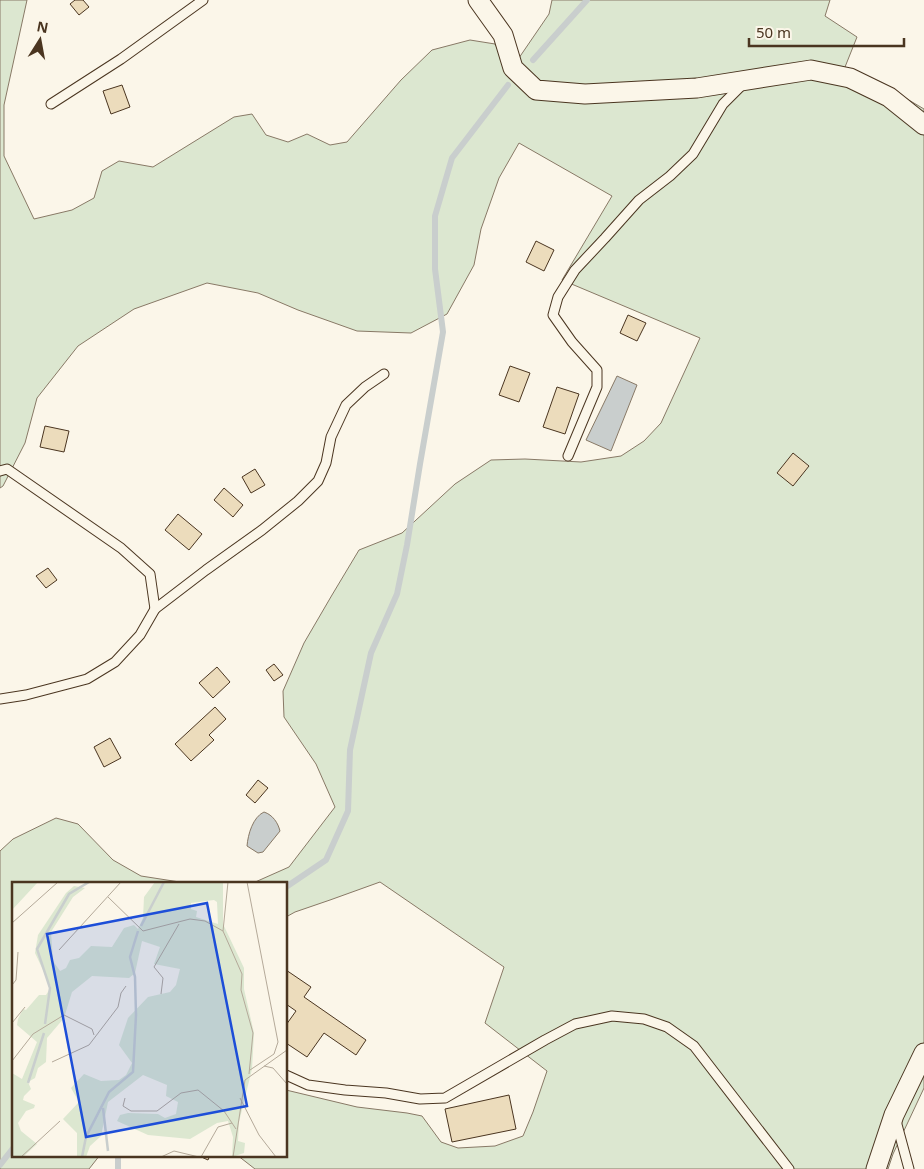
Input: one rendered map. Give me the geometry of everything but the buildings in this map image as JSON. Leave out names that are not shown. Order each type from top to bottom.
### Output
[{"type":"street","points":[[478,0],[503,35],[513,68],[536,90],[585,94],[697,88],[811,70],[850,78],[889,97],[924,126]]},
{"type":"street","points":[[876,1169],[894,1115],[924,1053]]},
{"type":"lane","points":[[51,104],[121,59],[203,0]]},
{"type":"lane","points":[[568,456],[597,388],[598,370],[572,342],[553,315],[558,297],[575,270],[639,200],[670,176],[693,154],[723,104],[748,80]]},
{"type":"lane","points":[[0,699],[26,695],[87,679],[115,662],[140,635],[155,609],[262,530],[298,501],[318,481],[326,463],[331,437],[346,405],[384,374]]},
{"type":"lane","points":[[0,471],[7,469],[121,548],[150,574],[155,609]]},
{"type":"lane","points":[[288,1076],[308,1085],[420,1099],[445,1098],[575,1024],[612,1016],[644,1019],[667,1027],[694,1046],[790,1169]]},
{"type":"lane","points":[[894,1115],[909,1169]]},
{"type":"green space","points":[[0,0],[27,0],[4,105],[4,156],[34,219],[72,210],[94,198],[102,171],[119,161],[153,167],[234,117],[252,114],[266,135],[288,142],[307,134],[330,145],[347,142],[401,80],[432,50],[470,40],[495,44],[510,71],[549,14],[552,0],[830,0],[825,16],[857,37],[845,67],[924,109],[924,1088],[893,1154],[888,1169],[255,1169],[238,1156],[288,1156],[288,1090],[357,1107],[422,1116],[441,1142],[458,1148],[495,1146],[523,1136],[533,1112],[547,1071],[485,1023],[504,967],[380,882],[288,916],[288,882],[255,882],[289,867],[335,807],[316,764],[284,717],[283,691],[304,643],[359,550],[402,533],[455,484],[491,460],[525,459],[581,462],[621,456],[644,441],[661,423],[700,338],[562,280],[612,196],[519,143],[499,178],[481,229],[474,265],[447,314],[411,333],[357,331],[298,310],[258,293],[207,283],[134,309],[78,346],[37,398],[25,443],[3,486],[0,488]]},
{"type":"green space","points":[[56,818],[78,824],[113,860],[141,876],[180,882],[12,882],[12,1156],[99,1156],[89,1169],[0,1169],[0,851],[13,839]]},
{"type":"shaded area","points":[[617,376],[637,385],[611,451],[586,440]]},
{"type":"shaded area","points":[[264,812],[275,820],[280,831],[263,852],[258,853],[247,846],[254,822]]},
{"type":"waterway","points":[[533,60],[587,0]]},
{"type":"waterway","points":[[288,886],[326,860],[348,811],[350,750],[371,653],[397,594],[443,332],[435,269],[435,216],[452,158],[508,85]]},
{"type":"waterway","points":[[0,1165],[12,1150]]},
{"type":"waterway","points":[[118,1156],[118,1169]]}]
